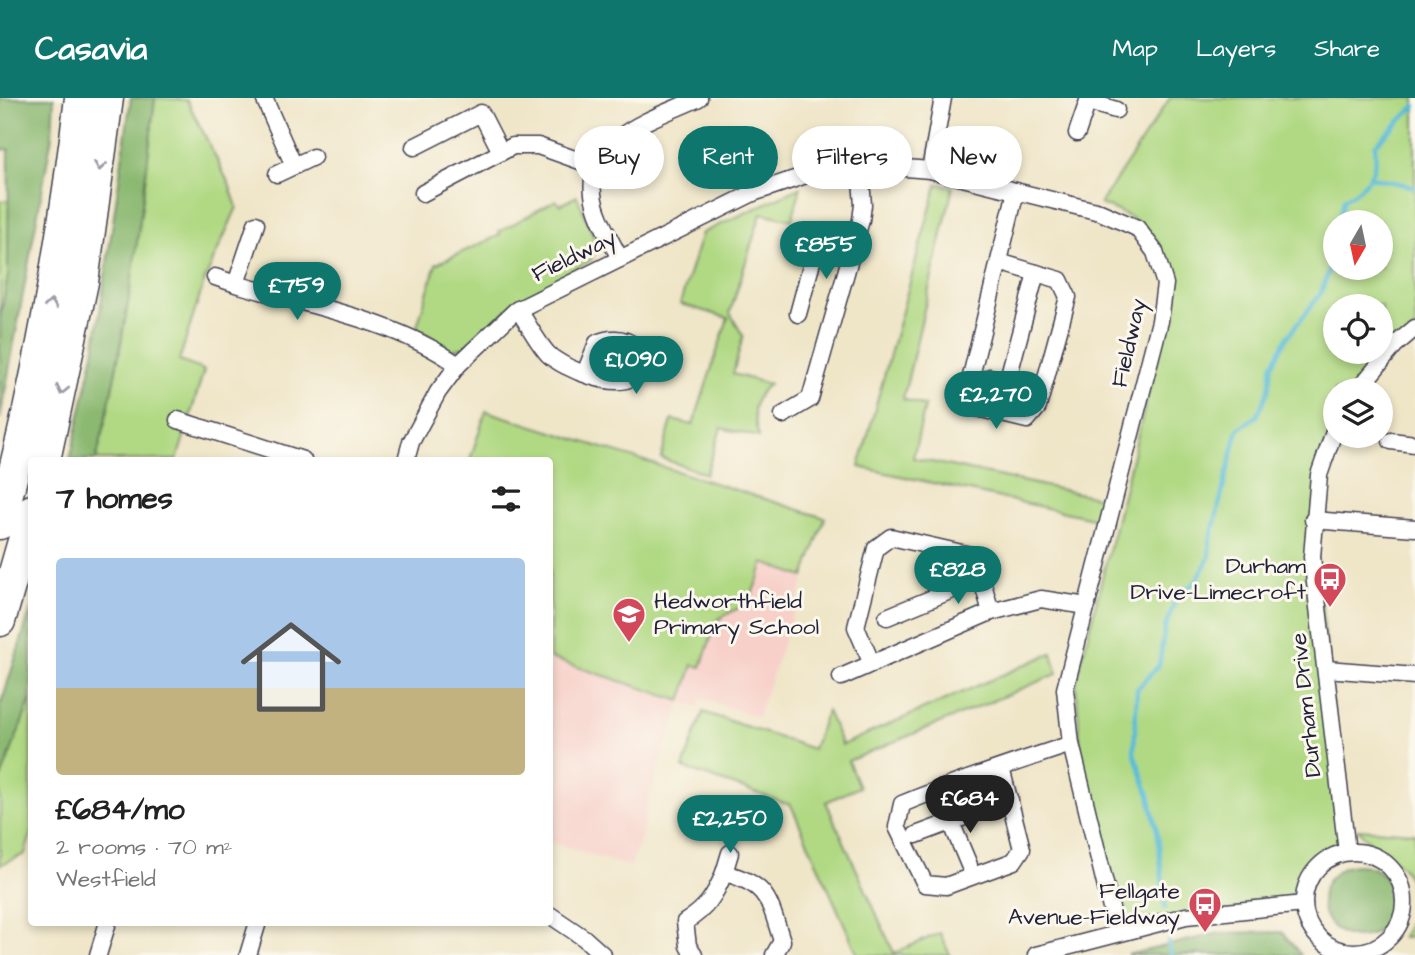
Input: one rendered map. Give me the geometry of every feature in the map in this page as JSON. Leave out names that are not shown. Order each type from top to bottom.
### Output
[{"type":"highway","points":[[0,524],[22,443],[48,319],[80,98]]},
{"type":"highway","points":[[46,457],[83,282],[108,98]]},
{"type":"highway","points":[[0,621],[28,524]]},
{"type":"street","points":[[264,98],[294,166]]},
{"type":"street","points":[[473,98],[502,152]]},
{"type":"street","points":[[643,126],[699,98]]},
{"type":"street","points":[[938,126],[943,98]]},
{"type":"street","points":[[1077,133],[1088,100],[1116,110]]},
{"type":"street","points":[[414,148],[481,113]]},
{"type":"street","points":[[423,193],[513,146],[538,146],[574,159]]},
{"type":"street","points":[[276,174],[313,157]]},
{"type":"street","name":"Fieldway","points":[[406,457],[438,391],[458,365],[518,310],[752,193],[792,180]]},
{"type":"street","points":[[593,189],[593,196],[620,259]]},
{"type":"street","points":[[783,415],[810,399],[853,246],[863,205],[862,189]]},
{"type":"street","name":"Fieldway","points":[[1008,189],[1100,212],[1137,228],[1155,252],[1165,284],[1160,321],[1065,689],[1072,744],[1117,933]]},
{"type":"street","points":[[999,262],[1060,280],[1068,297],[1038,407],[1027,420],[973,407],[967,397],[999,262],[1016,191]]},
{"type":"street","points":[[236,284],[256,225]]},
{"type":"street","points":[[798,314],[816,247],[830,242],[853,246]]},
{"type":"street","points":[[990,377],[1006,382],[1036,273]]},
{"type":"street","points":[[215,277],[398,332],[431,345],[458,365]]},
{"type":"street","points":[[518,310],[548,354],[564,366],[585,373]]},
{"type":"street","points":[[1368,378],[1395,345],[1415,328]]},
{"type":"street","points":[[178,420],[294,457]]},
{"type":"street","points":[[1393,442],[1415,444]]},
{"type":"street","name":"Durham Drive","points":[[1328,448],[1319,475],[1313,520],[1312,556],[1347,852]]},
{"type":"street","points":[[1313,520],[1415,528]]},
{"type":"street","points":[[872,664],[856,627],[876,548],[891,537],[975,556],[991,612]]},
{"type":"street","points":[[887,617],[981,578]]},
{"type":"street","points":[[841,677],[991,612],[1041,599],[1087,606]]},
{"type":"street","points":[[1326,669],[1415,676]]},
{"type":"street","points":[[1001,768],[1022,849],[1014,861],[946,886],[925,884],[912,863],[897,827],[902,804],[1001,768],[1072,744]]},
{"type":"street","points":[[916,835],[1010,800]]},
{"type":"street","points":[[951,822],[969,865]]},
{"type":"street","points":[[1347,852],[1364,853],[1381,859],[1396,874],[1404,894],[1402,915],[1393,934],[1383,944],[1356,954],[1343,951],[1320,939],[1311,929],[1304,904],[1305,891],[1317,867],[1328,859],[1347,852]]},
{"type":"street","points":[[694,955],[688,946],[685,922],[703,911],[715,896],[730,853]]},
{"type":"street","points":[[724,873],[743,878],[762,888],[782,942],[774,955]]},
{"type":"street","points":[[1037,955],[1063,951],[1117,933],[1186,916],[1304,904]]},
{"type":"street","points":[[553,918],[593,952]]},
{"type":"street","points":[[97,955],[107,926]]},
{"type":"street","points":[[248,955],[257,926]]},
{"type":"shaded area","name":"Hedworthfield Primary School","points":[[486,411],[825,518],[758,717],[701,698],[698,707],[681,702],[648,801],[642,836],[630,867],[553,843],[553,457],[471,457]]},
{"type":"green space","points":[[0,98],[54,98],[52,136],[0,419],[0,319],[8,276],[9,149],[0,150]]},
{"type":"green space","points":[[131,98],[155,98],[138,235],[107,415],[97,457],[71,457],[94,353]]},
{"type":"green space","points":[[155,98],[187,100],[229,184],[237,207],[205,279],[179,361],[204,370],[178,457],[97,457],[116,370],[138,235]]},
{"type":"green space","points":[[1170,98],[1415,98],[1415,328],[1393,352],[1393,294],[1323,294],[1323,364],[1382,364],[1369,378],[1323,378],[1323,448],[1330,448],[1313,520],[1347,852],[1329,860],[1316,870],[1308,885],[1304,904],[1117,933],[1082,765],[1076,683],[1175,286],[1164,255],[1151,233],[1117,211],[1100,204]]},
{"type":"green space","points":[[800,189],[792,220],[761,213],[730,313],[743,336],[733,374],[769,384],[758,396],[754,408],[759,437],[721,428],[706,474],[661,458],[672,420],[693,425],[728,318],[680,304],[702,233]]},
{"type":"green space","points":[[936,189],[953,189],[903,399],[925,406],[913,458],[1101,498],[1097,519],[859,467]]},
{"type":"green space","points":[[577,196],[597,246],[591,260],[514,304],[465,347],[449,351],[432,336],[416,330],[436,264],[500,235],[499,232],[556,200],[560,205]]},
{"type":"green space","points":[[9,200],[8,276],[0,319],[0,201]]},
{"type":"green space","name":"Hedworthfield Primary School","points":[[486,411],[825,518],[804,577],[764,563],[749,602],[717,620],[701,667],[693,665],[681,701],[553,659],[553,457],[471,457]]},
{"type":"green space","points":[[28,618],[28,706],[0,781],[0,707]]},
{"type":"green space","points":[[1052,653],[1057,674],[848,761],[859,787],[826,802],[894,953],[940,933],[950,955],[858,955],[791,805],[683,768],[703,712],[813,749],[827,711],[842,745]]},
{"type":"green space","points":[[28,706],[28,844],[25,854],[0,865],[0,781]]},
{"type":"green space","points":[[1358,829],[1415,833],[1415,936],[1402,937],[1409,924],[1413,906],[1407,875],[1401,866],[1366,839]]},
{"type":"green space","points":[[1358,865],[1378,871],[1388,881],[1394,901],[1388,921],[1378,931],[1358,937],[1338,931],[1328,921],[1322,901],[1328,881],[1338,871]]},
{"type":"green space","points":[[1282,932],[1301,955],[1127,955],[1219,933]]},
{"type":"waterway","points":[[1341,210],[1344,199],[1352,195],[1370,177],[1375,162],[1375,145],[1415,106]]},
{"type":"waterway","points":[[1370,177],[1415,187]]},
{"type":"waterway","points":[[1165,908],[1158,835],[1149,795],[1134,753],[1137,689],[1159,665],[1165,627],[1178,594],[1195,583],[1209,558],[1210,542],[1238,429],[1257,416],[1269,389],[1272,366],[1286,339],[1321,293],[1325,280]]},
{"type":"waterway","points":[[1168,942],[1171,955]]},
{"type":"place","name":"Durham Drive-Limecroft","points":[[1330,609]]},
{"type":"place","name":"Hedworthfield Primary School","points":[[629,644]]},
{"type":"place","name":"Fellgate Avenue-Fieldway","points":[[1205,934]]}]
